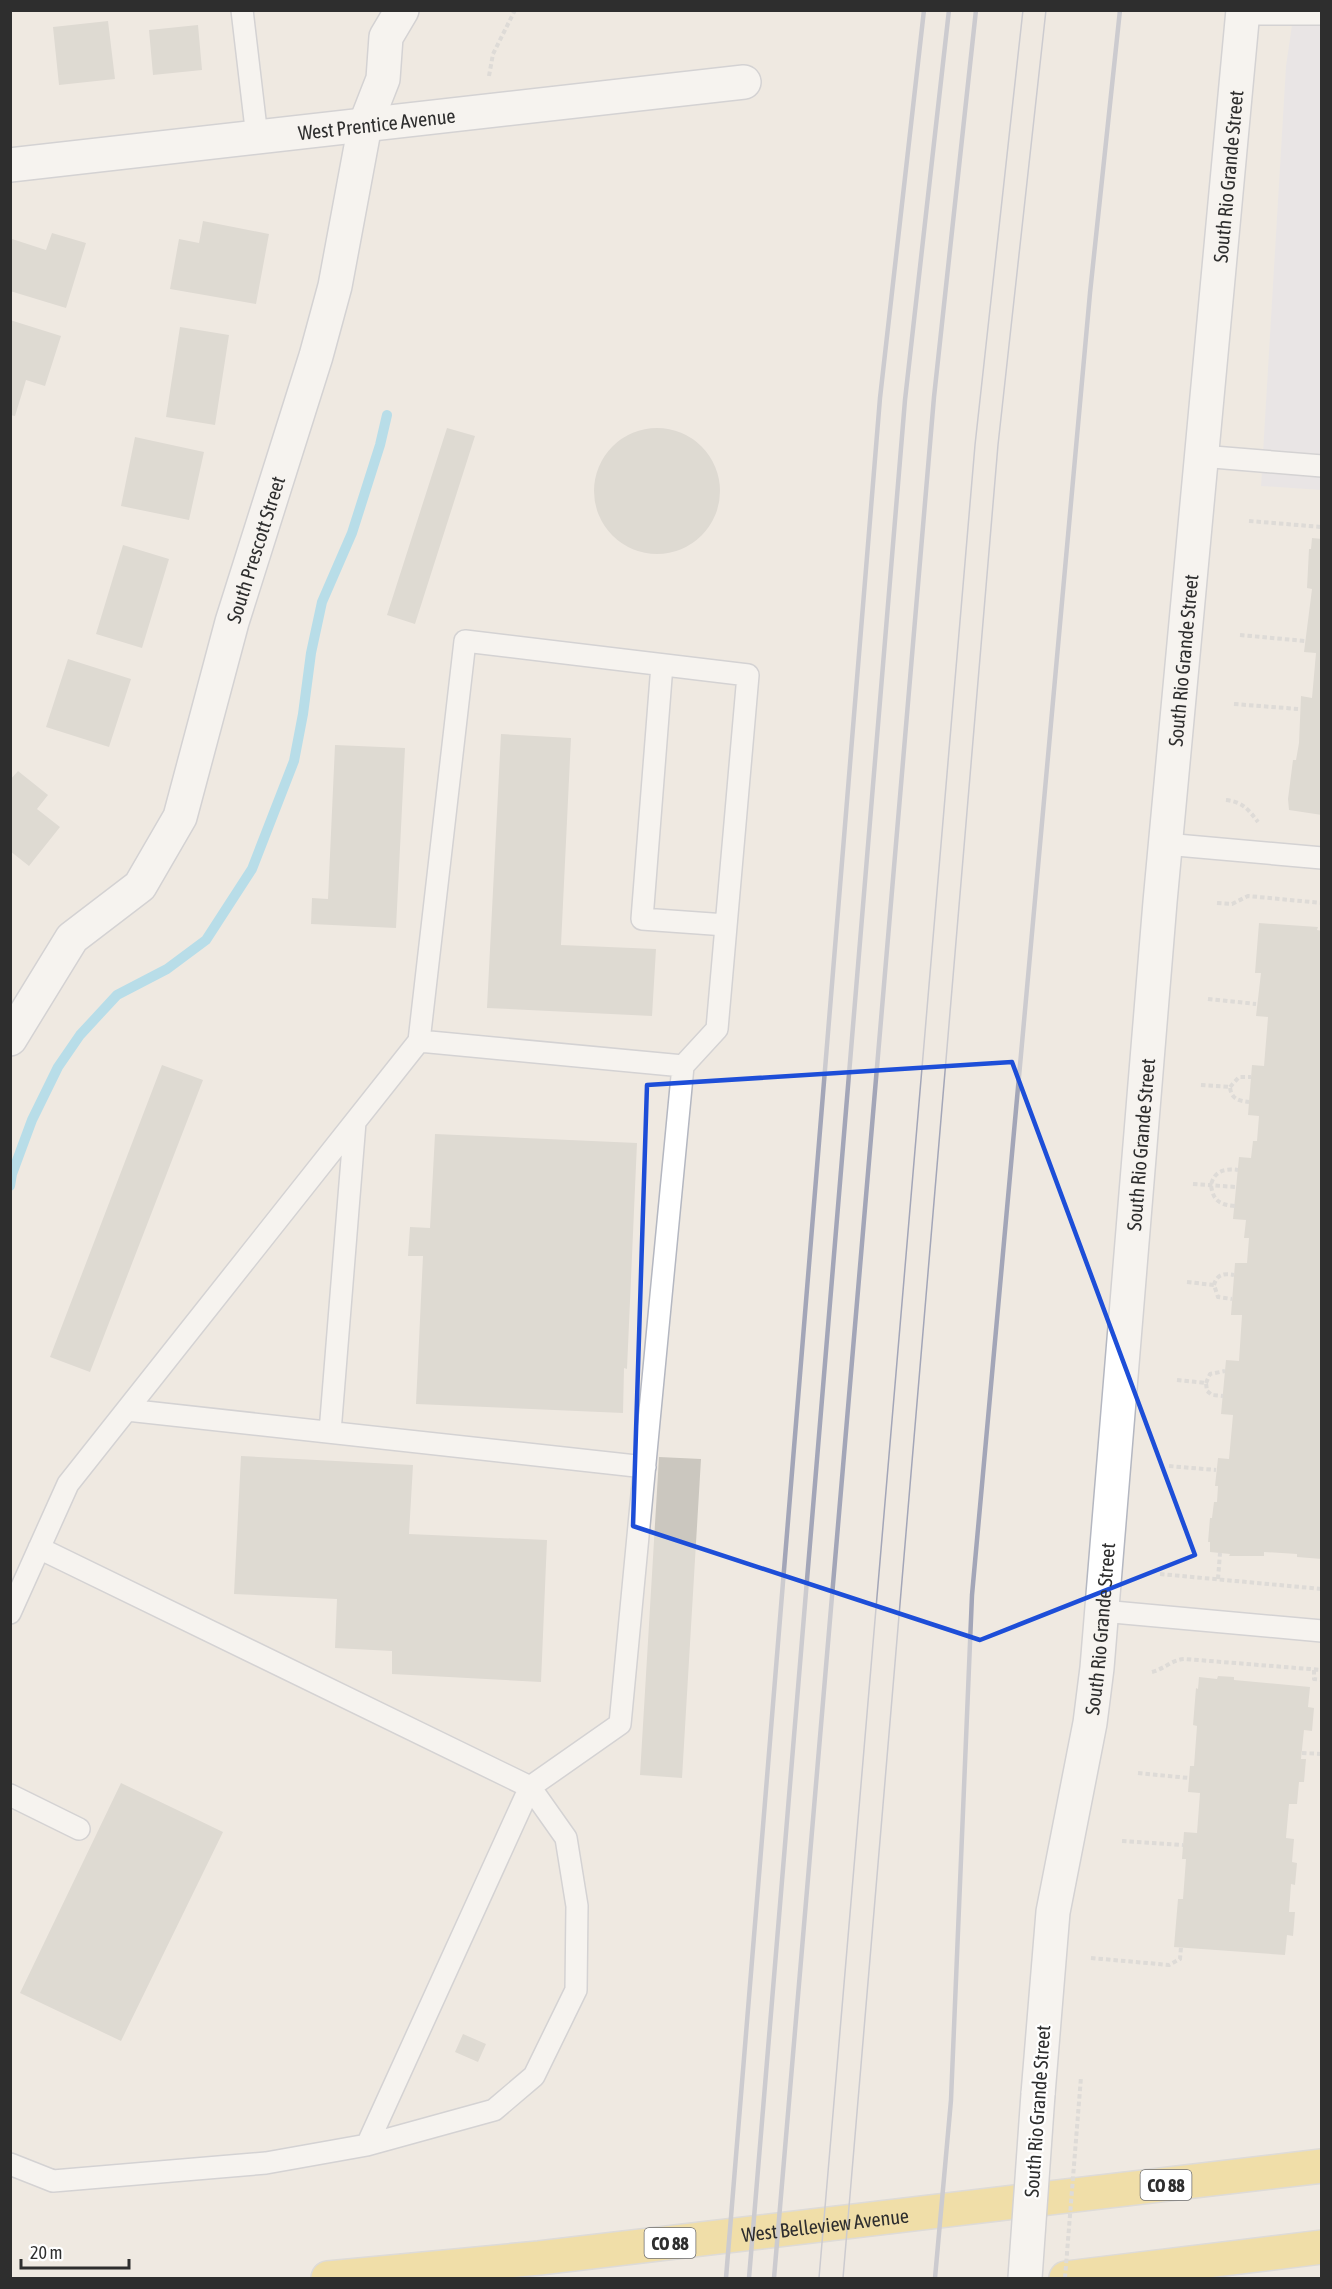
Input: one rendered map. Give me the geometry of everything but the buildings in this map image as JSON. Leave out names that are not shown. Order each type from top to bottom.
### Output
[{"type":"main road","name":"West Belleview Avenue","points":[[328,2278],[538,2258],[1322,2166]]},
{"type":"main road","points":[[1065,2278],[1322,2247]]},
{"type":"street","name":"South Prescott Street","points":[[10,1039],[72,938],[140,886],[180,817],[232,622],[316,356],[335,286],[365,124],[383,79],[386,37],[402,10]]},
{"type":"street","name":"South Rio Grande Street","points":[[1025,2278],[1053,1912],[1090,1723],[1102,1611],[1165,844],[1243,12]]},
{"type":"street","name":"West Prentice Avenue","points":[[10,165],[744,82]]},
{"type":"lane","points":[[242,10],[257,136]]},
{"type":"lane","points":[[1243,12],[1322,14]]},
{"type":"lane","points":[[1201,456],[1322,466]]},
{"type":"lane","points":[[10,1613],[68,1484],[419,1041],[465,641],[748,675],[717,1029],[683,1066],[620,1724],[530,1787],[367,2145]]},
{"type":"lane","points":[[662,665],[642,919],[726,925]]},
{"type":"lane","points":[[1165,844],[1322,858]]},
{"type":"lane","points":[[419,1041],[683,1066]]},
{"type":"lane","points":[[330,1432],[355,1122]]},
{"type":"lane","points":[[127,1410],[645,1467]]},
{"type":"lane","points":[[10,2164],[53,2181],[266,2163],[367,2145],[494,2110],[534,2076],[576,1990],[577,1906],[566,1838],[530,1787],[39,1548]]},
{"type":"lane","points":[[1102,1611],[1322,1631]]},
{"type":"lane","points":[[10,1794],[79,1829]]},
{"type":"path","points":[[482,112],[493,54],[515,10]]},
{"type":"path","points":[[1249,522],[1322,527]]},
{"type":"path","points":[[1240,635],[1305,641]]},
{"type":"path","points":[[1234,704],[1298,709]]},
{"type":"path","points":[[1216,903],[1232,904],[1248,896],[1322,903]]},
{"type":"path","points":[[1208,999],[1257,1004]]},
{"type":"path","points":[[1230,1087],[1239,1077],[1251,1077]]},
{"type":"path","points":[[1201,1085],[1230,1087]]},
{"type":"path","points":[[1230,1087],[1234,1098],[1249,1102]]},
{"type":"path","points":[[1235,1206],[1224,1205],[1216,1200],[1211,1185],[1215,1176],[1221,1171],[1238,1170]]},
{"type":"path","points":[[1194,1184],[1236,1187]]},
{"type":"path","points":[[1232,1299],[1218,1297],[1214,1285],[1216,1278],[1221,1275],[1234,1275]]},
{"type":"path","points":[[1187,1282],[1214,1285]]},
{"type":"path","points":[[1223,1396],[1207,1391],[1206,1383],[1210,1374],[1225,1371]]},
{"type":"path","points":[[1177,1380],[1206,1383]]},
{"type":"path","points":[[1169,1466],[1216,1470]]},
{"type":"path","points":[[1218,1579],[1220,1553]]},
{"type":"path","points":[[1160,1574],[1322,1589]]},
{"type":"path","points":[[1152,1672],[1165,1668],[1175,1660],[1185,1659],[1322,1670]]},
{"type":"path","points":[[1314,1670],[1314,1679],[1322,1680]]},
{"type":"path","points":[[1302,1753],[1322,1754]]},
{"type":"path","points":[[1138,1773],[1189,1778]]},
{"type":"path","points":[[1122,1840],[1183,1845]]},
{"type":"path","points":[[1091,1958],[1169,1965],[1180,1959],[1181,1947]]},
{"type":"path","points":[[1065,2278],[1081,2077]]},
{"type":"highlighted area","points":[[1012,1062],[1195,1555],[980,1640],[633,1526],[647,1085]]},
{"type":"shaded area","points":[[1294,11],[1321,11],[1321,490],[1261,486],[1286,66]]},
{"type":"waterway","points":[[10,1186],[12,1174],[32,1120],[58,1067],[80,1035],[117,995],[167,969],[206,940],[252,869],[294,761],[311,653],[322,602],[352,533],[380,445],[387,415]]},
{"type":"tram line","points":[[819,2278],[975,445],[1023,10]]},
{"type":"tram line","points":[[843,2278],[998,445],[1046,10]]},
{"type":"railway","points":[[726,2278],[880,398],[924,10]]},
{"type":"railway","points":[[749,2278],[905,400],[949,10]]},
{"type":"railway","points":[[774,2278],[934,397],[976,10]]},
{"type":"railway","points":[[935,2278],[951,2100],[972,1595],[1090,293],[1120,10]]}]
